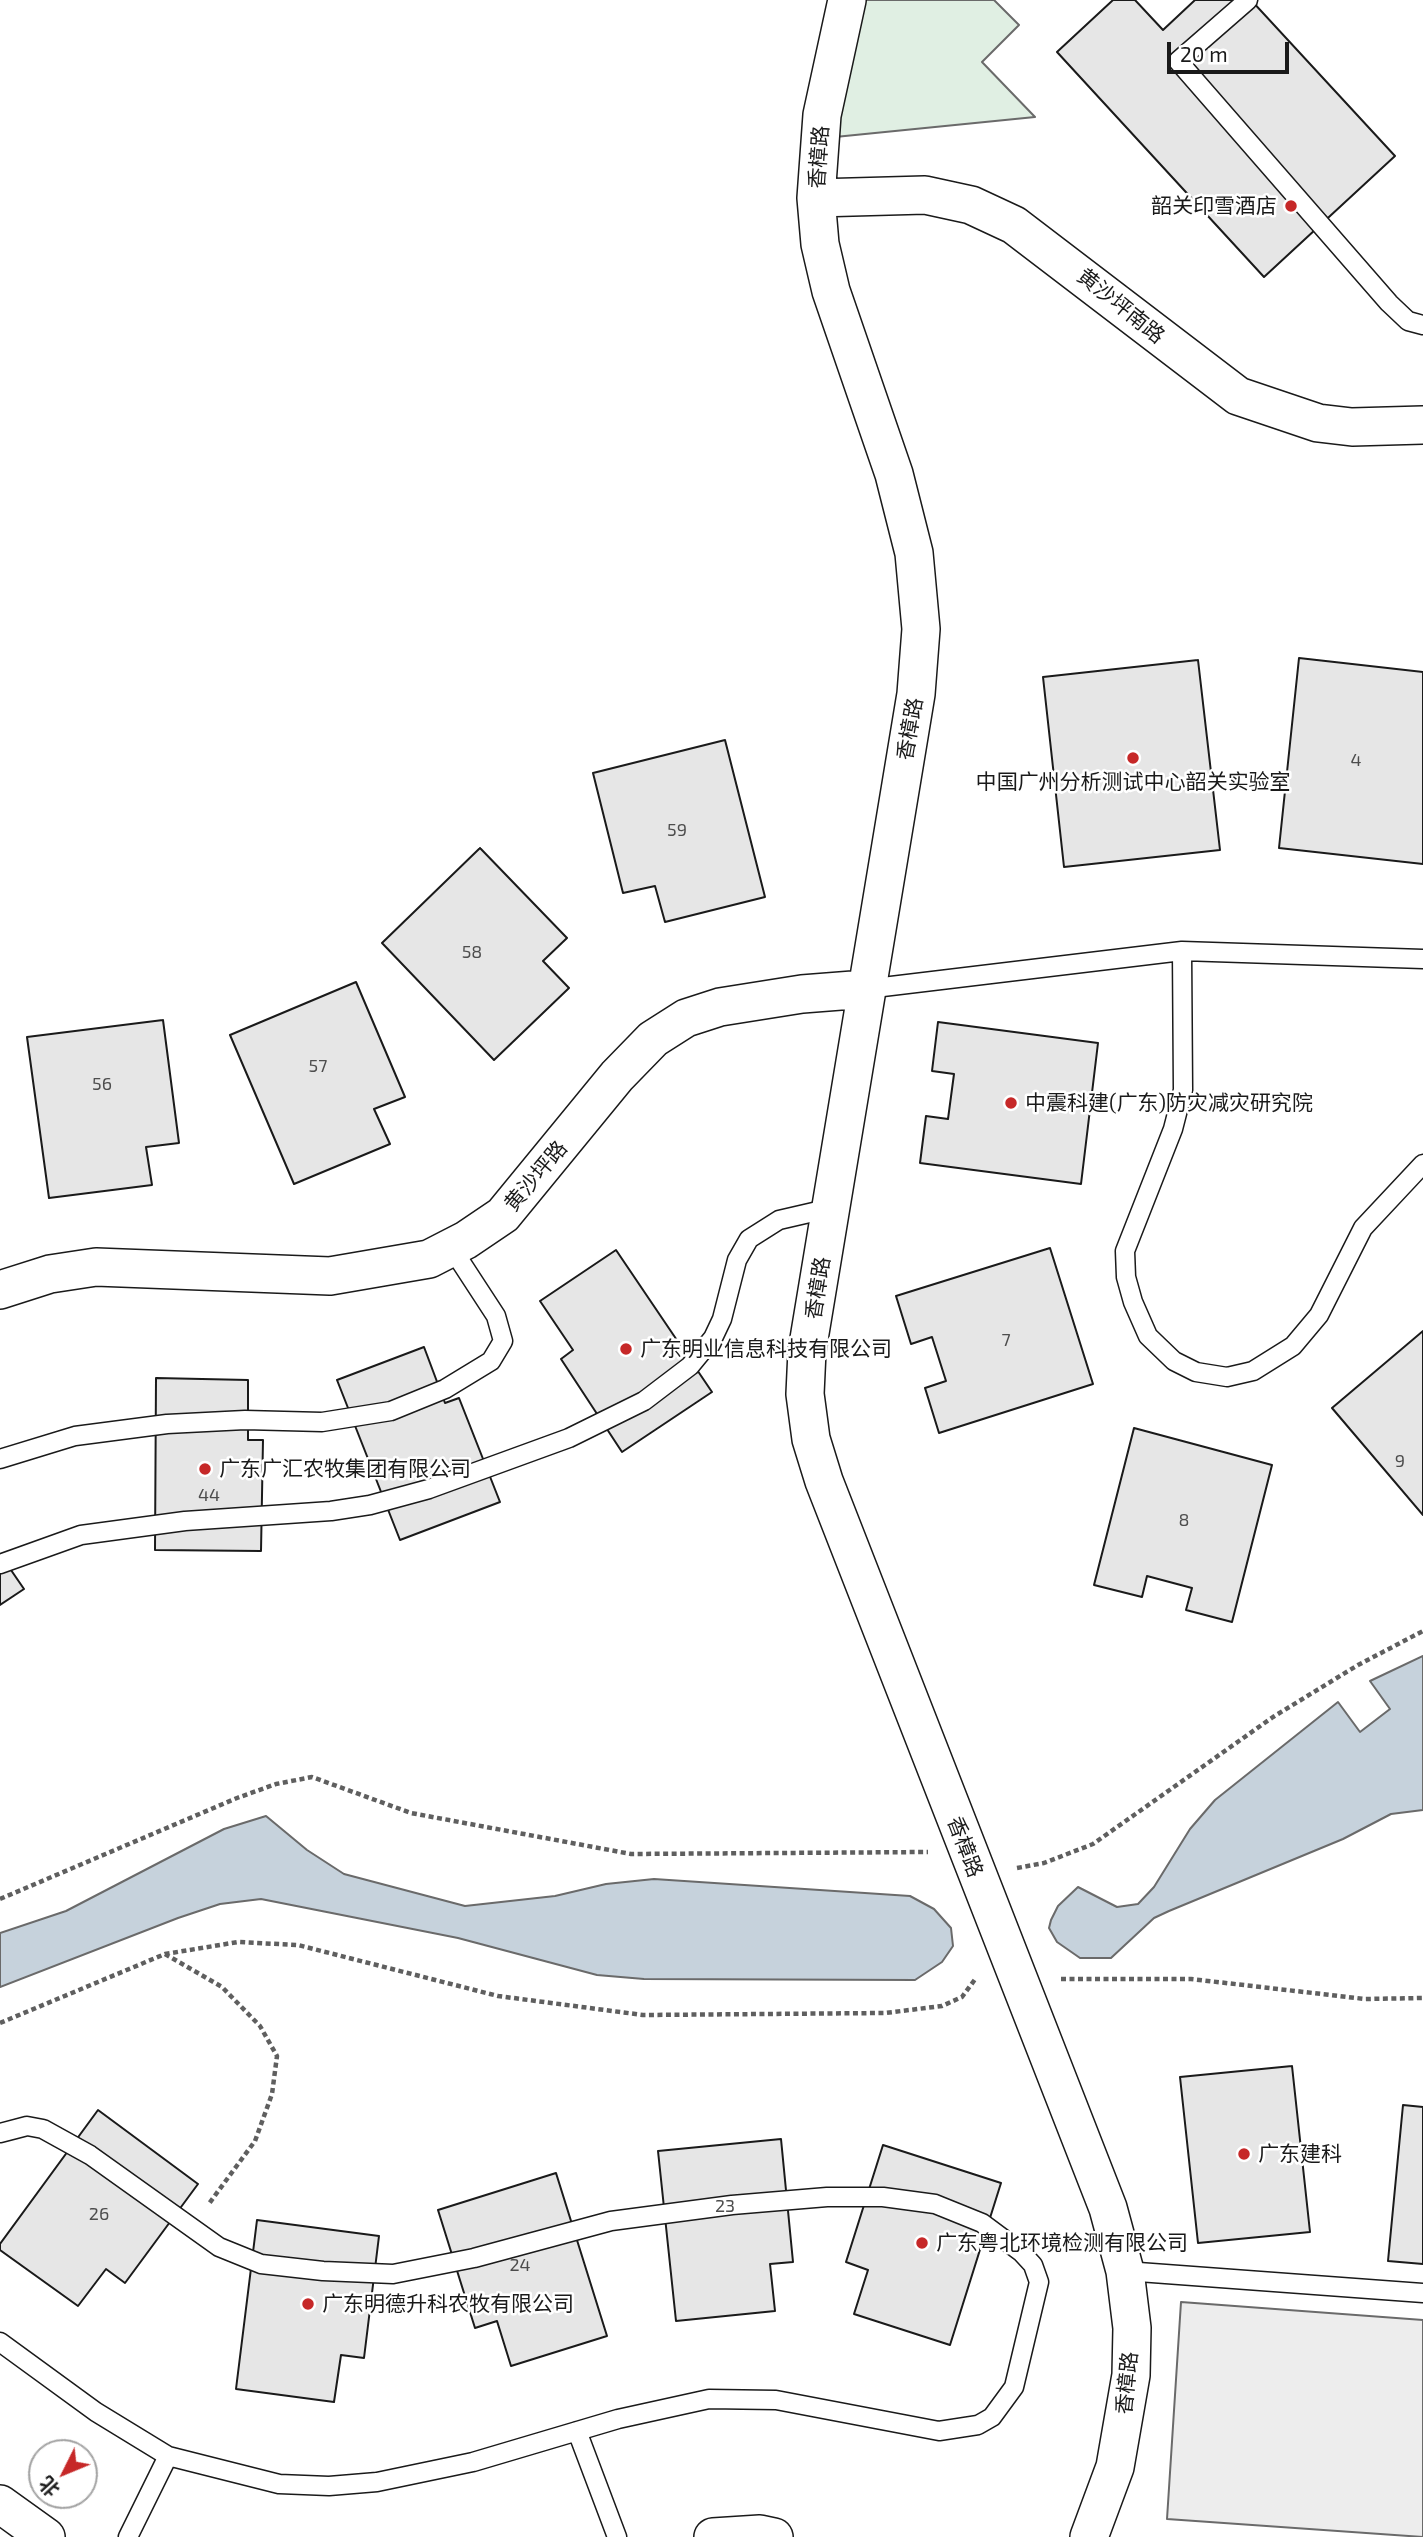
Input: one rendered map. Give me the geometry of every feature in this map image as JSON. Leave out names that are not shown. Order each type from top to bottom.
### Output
[{"type":"street","name":"香樟路","points":[[847,0],[822,115],[816,198],[820,244],[831,291],[894,474],[914,553],[921,629],[916,694],[807,1352],[806,1394],[811,1439],[824,1481],[1108,2208],[1125,2271],[1132,2328],[1131,2375],[1115,2467],[1089,2537]]},
{"type":"street","name":"黄沙坪南路","points":[[816,198],[925,195],[971,205],[1014,225],[1037,241],[1238,396],[1318,424],[1352,427],[1423,425]]},
{"type":"street","name":"黄沙坪路","points":[[0,1290],[50,1274],[96,1267],[330,1276],[429,1259],[503,1215],[617,1076],[653,1039],[686,1018],[720,1007],[802,994],[866,989]]},
{"type":"street","points":[[0,2504],[46,2537]]},
{"type":"street","points":[[713,2537],[760,2534],[774,2537]]},
{"type":"lane","points":[[1248,0],[1178,61],[1389,303],[1408,321],[1423,325]]},
{"type":"lane","points":[[866,989],[1182,951],[1423,958]]},
{"type":"lane","points":[[1182,951],[1183,1090],[1172,1129],[1125,1251],[1126,1277],[1133,1302],[1148,1336],[1174,1361],[1196,1372],[1227,1377],[1253,1371],[1293,1346],[1319,1315],[1363,1228],[1423,1164]]},
{"type":"lane","points":[[0,1564],[81,1535],[185,1521],[331,1511],[370,1505],[441,1485],[569,1438],[644,1401],[690,1366],[713,1338],[722,1319],[737,1260],[749,1240],[779,1220],[831,1208]]},
{"type":"lane","points":[[0,1459],[75,1436],[167,1424],[335,1420],[391,1410],[445,1389],[491,1361],[503,1341],[496,1317],[451,1247]]},
{"type":"lane","points":[[0,2133],[27,2126],[43,2129],[90,2155],[219,2248],[261,2264],[323,2272],[393,2274],[474,2258],[611,2221],[732,2205],[827,2197],[883,2197],[935,2204],[982,2223],[1021,2252],[1032,2265],[1038,2282],[1014,2387],[992,2417],[978,2425],[939,2431],[776,2400],[709,2399],[577,2431],[461,2464],[377,2482],[329,2486],[279,2484],[167,2456],[96,2412],[0,2342]]},
{"type":"lane","points":[[1125,2271],[1423,2293]]},
{"type":"lane","points":[[577,2431],[617,2537]]},
{"type":"lane","points":[[128,2537],[167,2456]]},
{"type":"path","points":[[1012,1869],[1044,1863],[1093,1844],[1273,1717],[1357,1665],[1423,1632]]},
{"type":"path","points":[[0,1899],[237,1798],[276,1784],[312,1777],[411,1813],[631,1854],[942,1852]]},
{"type":"path","points":[[0,2023],[164,1954],[238,1942],[298,1945],[498,1996],[643,2015],[885,2013],[942,2006],[962,1997],[980,1971]]},
{"type":"path","points":[[164,1954],[222,1987],[260,2025],[276,2056],[272,2094],[255,2141],[190,2228]]},
{"type":"path","points":[[1056,1979],[1191,1979],[1364,1999],[1423,1998]]},
{"type":"green space","points":[[865,0],[994,0],[1019,25],[982,62],[1035,117],[835,137],[849,55]]},
{"type":"shaded area","points":[[1423,1656],[1423,1810],[1391,1814],[1343,1839],[1154,1918],[1111,1958],[1080,1958],[1057,1942],[1049,1928],[1051,1920],[1058,1906],[1078,1887],[1117,1907],[1138,1904],[1154,1887],[1190,1829],[1215,1800],[1338,1702],[1360,1732],[1390,1709],[1370,1681]]},
{"type":"shaded area","points":[[266,1816],[307,1850],[344,1874],[465,1906],[555,1896],[606,1884],[654,1879],[910,1896],[934,1909],[951,1928],[953,1946],[942,1962],[915,1980],[644,1979],[597,1975],[458,1938],[261,1899],[220,1904],[178,1918],[0,1987],[0,1933],[66,1911],[224,1829]]},
{"type":"shaded area","points":[[1181,2302],[1423,2320],[1423,2537],[1167,2519]]},
{"type":"building","points":[[1113,0],[1135,0],[1163,30],[1195,0],[1251,0],[1395,156],[1264,277],[1057,52]]},
{"type":"building","points":[[1299,658],[1423,672],[1423,864],[1279,848]]},
{"type":"building","points":[[1198,660],[1220,850],[1064,867],[1043,677]]},
{"type":"building","points":[[725,740],[765,897],[665,922],[655,886],[623,893],[593,773]]},
{"type":"building","points":[[480,848],[567,938],[543,961],[569,988],[494,1060],[382,943]]},
{"type":"building","points":[[356,982],[405,1097],[374,1109],[390,1144],[294,1184],[230,1035]]},
{"type":"building","points":[[163,1020],[179,1143],[146,1147],[152,1185],[49,1198],[27,1037]]},
{"type":"building","points":[[938,1022],[1098,1043],[1081,1184],[920,1163],[926,1116],[948,1119],[954,1074],[932,1071]]},
{"type":"building","points":[[1050,1248],[1093,1384],[939,1433],[925,1388],[946,1381],[932,1337],[911,1344],[896,1296]]},
{"type":"building","points":[[616,1250],[712,1392],[622,1452],[561,1359],[573,1350],[540,1301]]},
{"type":"building","points":[[1423,1331],[1423,1515],[1332,1408]]},
{"type":"building","points":[[424,1347],[445,1403],[459,1398],[500,1502],[400,1540],[337,1380]]},
{"type":"building","points":[[156,1378],[248,1380],[248,1440],[263,1440],[261,1551],[155,1550]]},
{"type":"building","points":[[1134,1428],[1272,1465],[1232,1622],[1186,1610],[1192,1588],[1147,1576],[1142,1597],[1094,1585]]},
{"type":"building","points":[[0,1554],[24,1589],[0,1605]]},
{"type":"building","points":[[1292,2066],[1310,2232],[1198,2243],[1180,2077]]},
{"type":"building","points":[[1403,2105],[1423,2107],[1423,2264],[1388,2261]]},
{"type":"building","points":[[98,2110],[198,2184],[125,2283],[106,2269],[78,2306],[0,2250],[0,2244]]},
{"type":"building","points":[[781,2139],[793,2262],[770,2264],[775,2311],[676,2321],[658,2151]]},
{"type":"building","points":[[883,2145],[1001,2183],[950,2345],[854,2314],[868,2270],[846,2262]]},
{"type":"building","points":[[556,2173],[607,2336],[511,2366],[497,2321],[475,2328],[438,2210]]},
{"type":"building","points":[[257,2220],[379,2236],[364,2358],[341,2355],[334,2402],[236,2389]]},
{"type":"place","name":"韶关印雪酒店","points":[[1291,206]]},
{"type":"place","name":"中国广州分析测试中心韶关实验室","points":[[1133,758]]},
{"type":"place","name":"中震科建(广东)防灾减灾研究院","points":[[1011,1103]]},
{"type":"place","name":"广东明业信息科技有限公司","points":[[626,1349]]},
{"type":"place","name":"广东广汇农牧集团有限公司","points":[[205,1469]]},
{"type":"place","name":"广东建科","points":[[1244,2154]]},
{"type":"place","name":"广东粤北环境检测有限公司","points":[[922,2243]]},
{"type":"place","name":"广东明德升科农牧有限公司","points":[[308,2304]]}]
